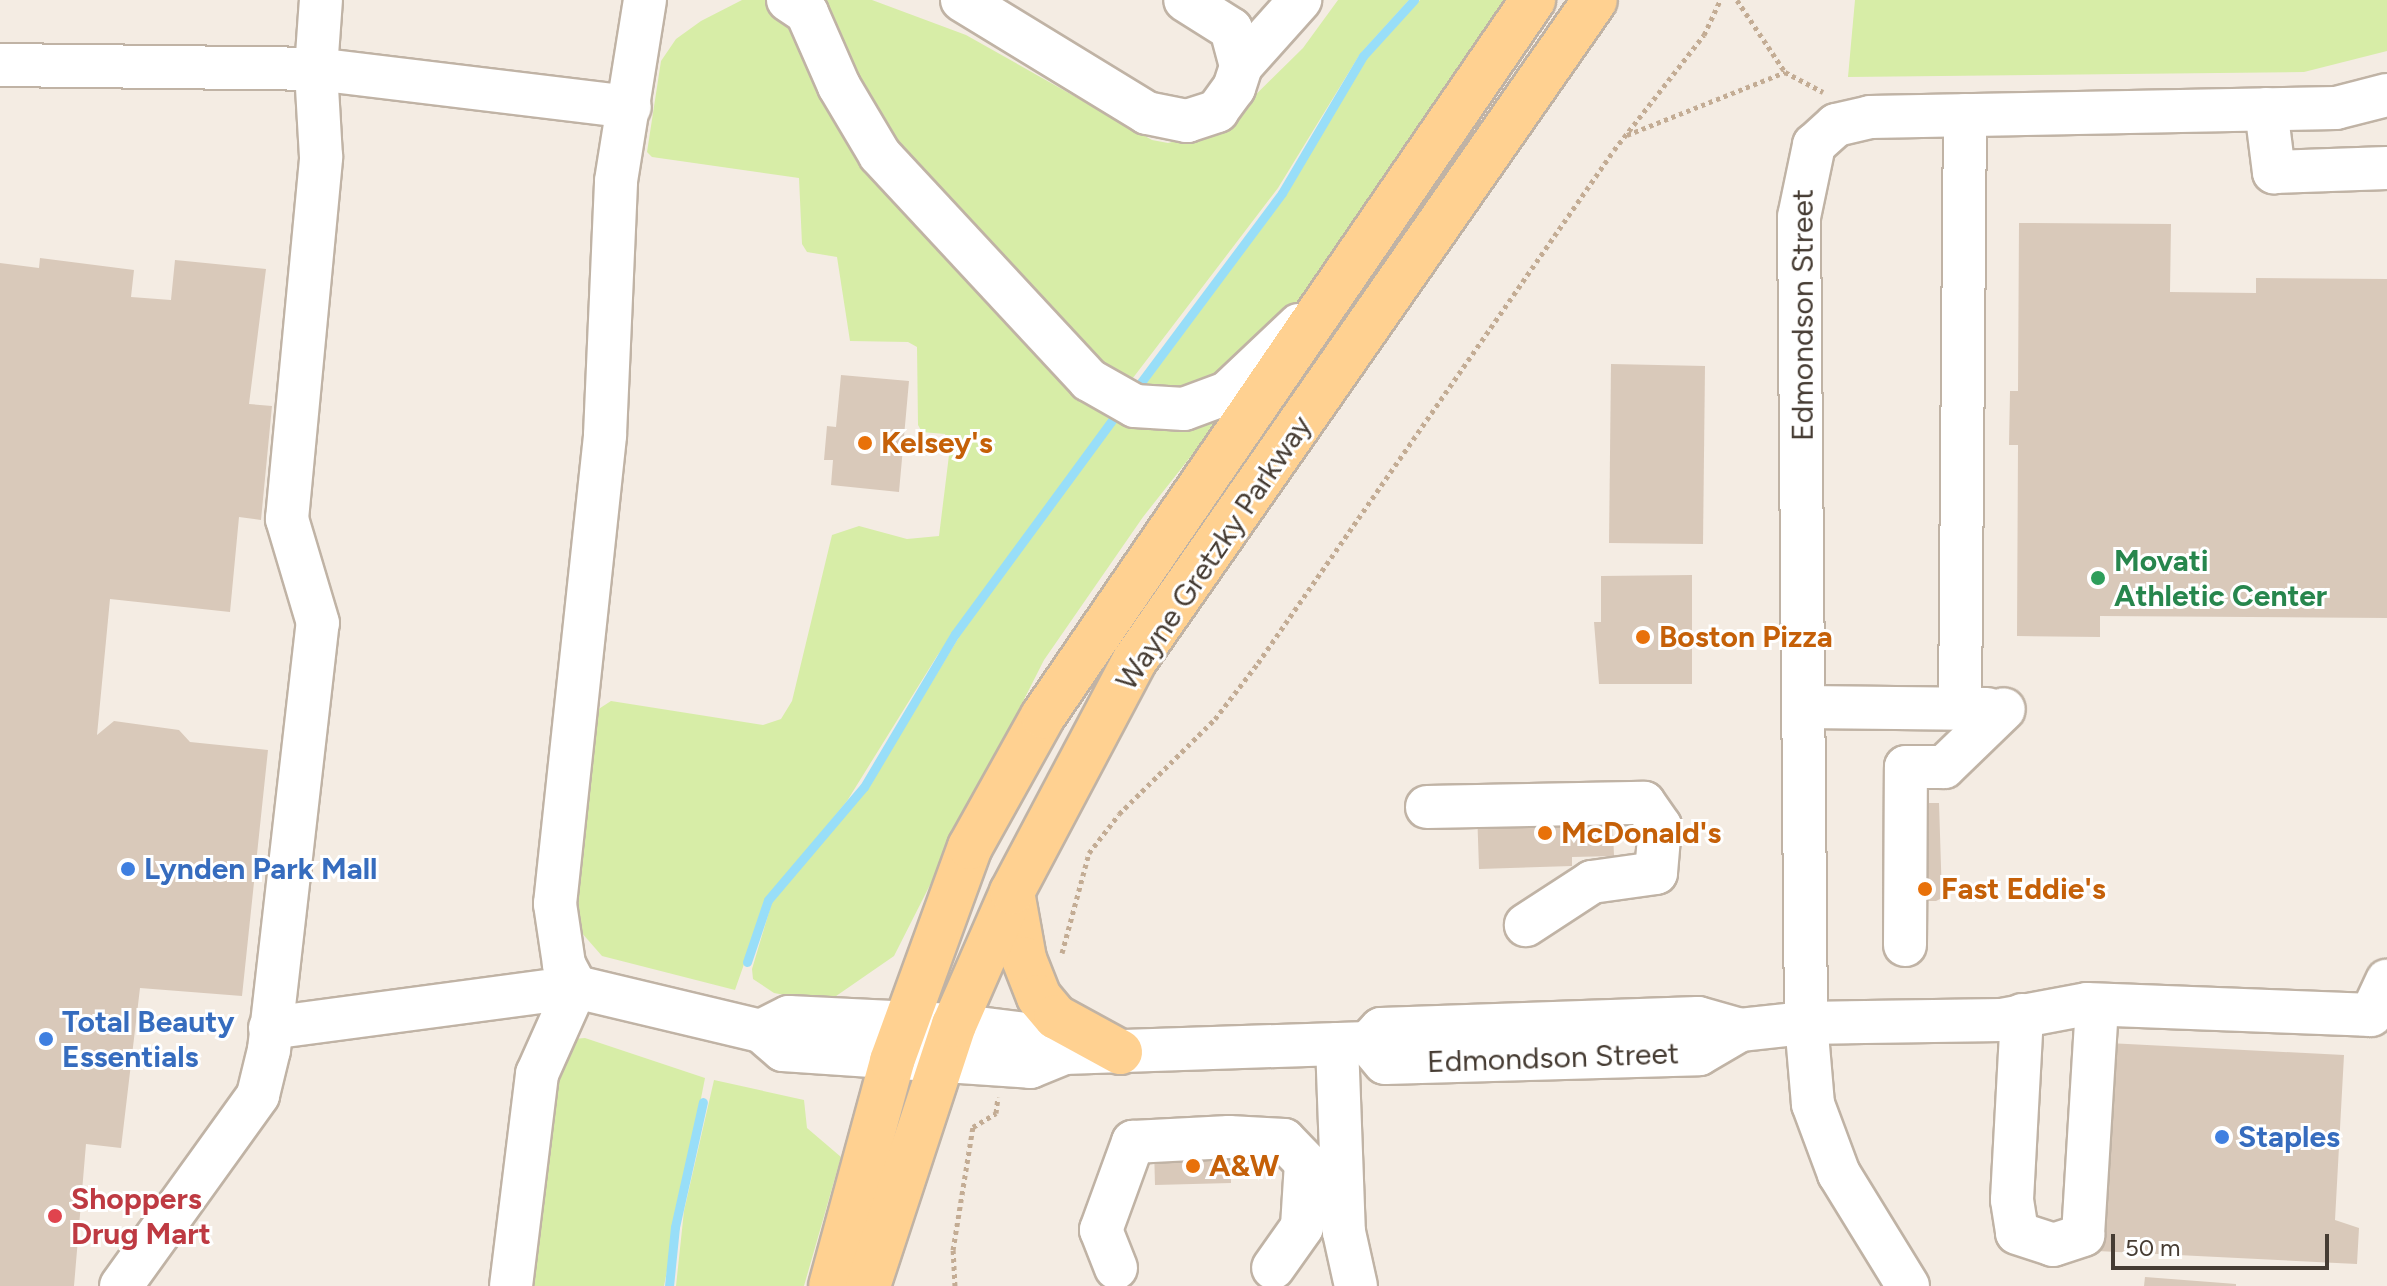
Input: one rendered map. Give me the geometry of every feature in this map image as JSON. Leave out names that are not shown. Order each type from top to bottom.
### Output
[{"type":"main road","name":"Wayne Gretzky Parkway","points":[[831,1286],[900,1042],[970,847],[1043,716],[1343,283],[1533,0]]},
{"type":"main road","name":"Wayne Gretzky Parkway","points":[[868,1286],[947,1045],[1012,892],[1135,660],[1595,0]]},
{"type":"main road","points":[[1012,892],[1024,959],[1039,997],[1056,1017],[1120,1052]]},
{"type":"street","points":[[121,1286],[258,1095],[270,1028],[318,623],[287,519],[321,157],[316,69],[321,0]]},
{"type":"street","points":[[576,987],[564,964],[555,904],[605,435],[616,181],[645,0]]},
{"type":"street","points":[[962,0],[1167,121],[1202,119],[1217,111],[1234,88],[1241,66],[1300,0]]},
{"type":"street","points":[[1185,0],[1231,29],[1241,66]]},
{"type":"street","points":[[793,1],[807,13],[839,86],[880,155],[1089,380],[1135,406],[1184,409],[1227,393],[1343,283]]},
{"type":"street","points":[[0,65],[316,69],[630,107]]},
{"type":"street","name":"Edmondson Street","points":[[1908,1286],[1839,1174],[1813,1104],[1806,1023],[1802,189],[1814,145],[1836,125],[1870,117],[2336,108],[2387,95]]},
{"type":"street","points":[[2266,109],[2274,172],[2387,168]]},
{"type":"street","points":[[1960,708],[1965,115]]},
{"type":"street","points":[[1804,707],[2004,709],[1944,767],[1906,767],[1905,945]]},
{"type":"street","points":[[1427,807],[1644,803],[1660,826],[1656,873],[1592,882],[1526,925]]},
{"type":"street","points":[[1806,1023],[2002,1020],[2097,1005],[2371,1015],[2387,980]]},
{"type":"street","points":[[270,1028],[576,987]]},
{"type":"street","points":[[511,1286],[537,1074],[576,987]]},
{"type":"street","name":"Edmondson Street","points":[[576,987],[761,1031],[789,1017],[900,1042],[947,1045],[1034,1035],[1064,1053]]},
{"type":"street","points":[[2022,1015],[2012,1200],[2017,1233],[2053,1245],[2083,1235],[2097,1005]]},
{"type":"street","name":"Edmondson Street","points":[[947,1045],[1001,1066],[1030,1067],[1064,1053],[1352,1044],[1381,1029],[1698,1018],[1740,1030],[1806,1023]]},
{"type":"street","points":[[1352,1044],[1344,1232],[1356,1286]]},
{"type":"street","points":[[1116,1268],[1101,1230],[1133,1142],[1229,1137],[1284,1140],[1306,1163],[1302,1227],[1273,1268]]},
{"type":"path","points":[[1039,997],[1057,974],[1089,853],[1119,814],[1215,719],[1258,663],[1626,135],[1704,35],[1720,0]]},
{"type":"path","points":[[1737,0],[1785,72],[1870,117]]},
{"type":"path","points":[[1626,135],[1785,72]]},
{"type":"path","points":[[955,1286],[953,1250],[973,1127],[996,1113],[1001,1066]]},
{"type":"green space","points":[[742,0],[776,0],[1113,415],[937,656],[847,801],[767,898],[735,990],[602,956],[574,924],[591,714],[611,701],[763,725],[781,719],[792,701],[832,535],[859,526],[907,539],[939,536],[950,447],[945,434],[922,432],[918,425],[917,347],[908,342],[850,341],[837,257],[807,252],[802,244],[799,178],[652,157],[647,152],[661,61],[676,39],[701,21]]},
{"type":"green space","points":[[813,0],[872,0],[966,35],[1152,140],[1168,143],[1209,133],[1228,122],[1303,48],[1338,0],[1409,0],[1360,54],[1278,188],[1123,391],[914,186]]},
{"type":"green space","points":[[1420,0],[1514,0],[1299,309],[1226,384],[1139,393],[1288,192],[1363,63]]},
{"type":"green space","points":[[1855,0],[2387,0],[2387,51],[2304,72],[1848,77]]},
{"type":"green space","points":[[1122,412],[1225,413],[1143,517],[1044,660],[894,956],[826,1003],[774,993],[753,979],[752,969],[772,902],[866,791],[962,632]]},
{"type":"green space","points":[[585,1038],[705,1078],[664,1286],[532,1286],[558,1072],[573,1039]]},
{"type":"green space","points":[[714,1080],[804,1100],[807,1128],[841,1157],[804,1286],[676,1286],[684,1211]]},
{"type":"building","points":[[2019,223],[2171,224],[2170,292],[2256,293],[2256,278],[2387,279],[2387,618],[2100,616],[2100,637],[2017,636],[2018,445],[2009,445],[2010,391],[2018,391]]},
{"type":"building","name":"Lynden Park Mall","points":[[40,258],[134,270],[131,297],[171,300],[175,260],[266,269],[249,404],[272,406],[261,520],[239,517],[230,612],[110,599],[97,735],[114,721],[179,730],[190,742],[268,750],[242,996],[140,988],[121,1148],[86,1144],[74,1286],[0,1286],[0,263],[39,268]]},
{"type":"building","points":[[1611,364],[1705,366],[1703,544],[1609,543]]},
{"type":"building","name":"Kelsey's","points":[[841,375],[909,381],[899,492],[831,485],[833,460],[824,460],[827,426],[836,427]]},
{"type":"building","name":"Boston Pizza","points":[[1692,575],[1692,684],[1599,684],[1594,622],[1601,622],[1601,576]]},
{"type":"building","points":[[1917,803],[1939,803],[1942,898],[1936,901],[1920,901]]},
{"type":"building","name":"McDonald's","points":[[1612,806],[1614,856],[1572,857],[1572,866],[1479,869],[1477,810]]},
{"type":"building","name":"Staples","points":[[2108,1043],[2344,1055],[2335,1220],[2359,1228],[2357,1264],[2097,1251]]},
{"type":"building","name":"A&W","points":[[1230,1146],[1231,1183],[1155,1185],[1154,1148]]},
{"type":"building","points":[[2145,1277],[2236,1284],[2236,1286],[2144,1286]]},
{"type":"waterway","points":[[1133,393],[1282,193],[1363,56],[1414,0]]},
{"type":"waterway","points":[[747,962],[768,900],[864,787],[955,634],[1119,411]]},
{"type":"waterway","points":[[669,1286],[675,1227],[703,1102]]},
{"type":"place","name":"Kelsey's","points":[[865,443]]},
{"type":"place","name":"Movati Athletic Center","points":[[2098,578]]},
{"type":"place","name":"Boston Pizza","points":[[1643,637]]},
{"type":"place","name":"McDonald's","points":[[1545,833]]},
{"type":"place","name":"Lynden Park Mall","points":[[128,869]]},
{"type":"place","name":"Fast Eddie's","points":[[1925,889]]},
{"type":"place","name":"Total Beauty Essentials","points":[[46,1039]]},
{"type":"place","name":"Staples","points":[[2222,1137]]},
{"type":"place","name":"A&W","points":[[1193,1166]]},
{"type":"place","name":"Shoppers Drug Mart","points":[[55,1216]]}]
